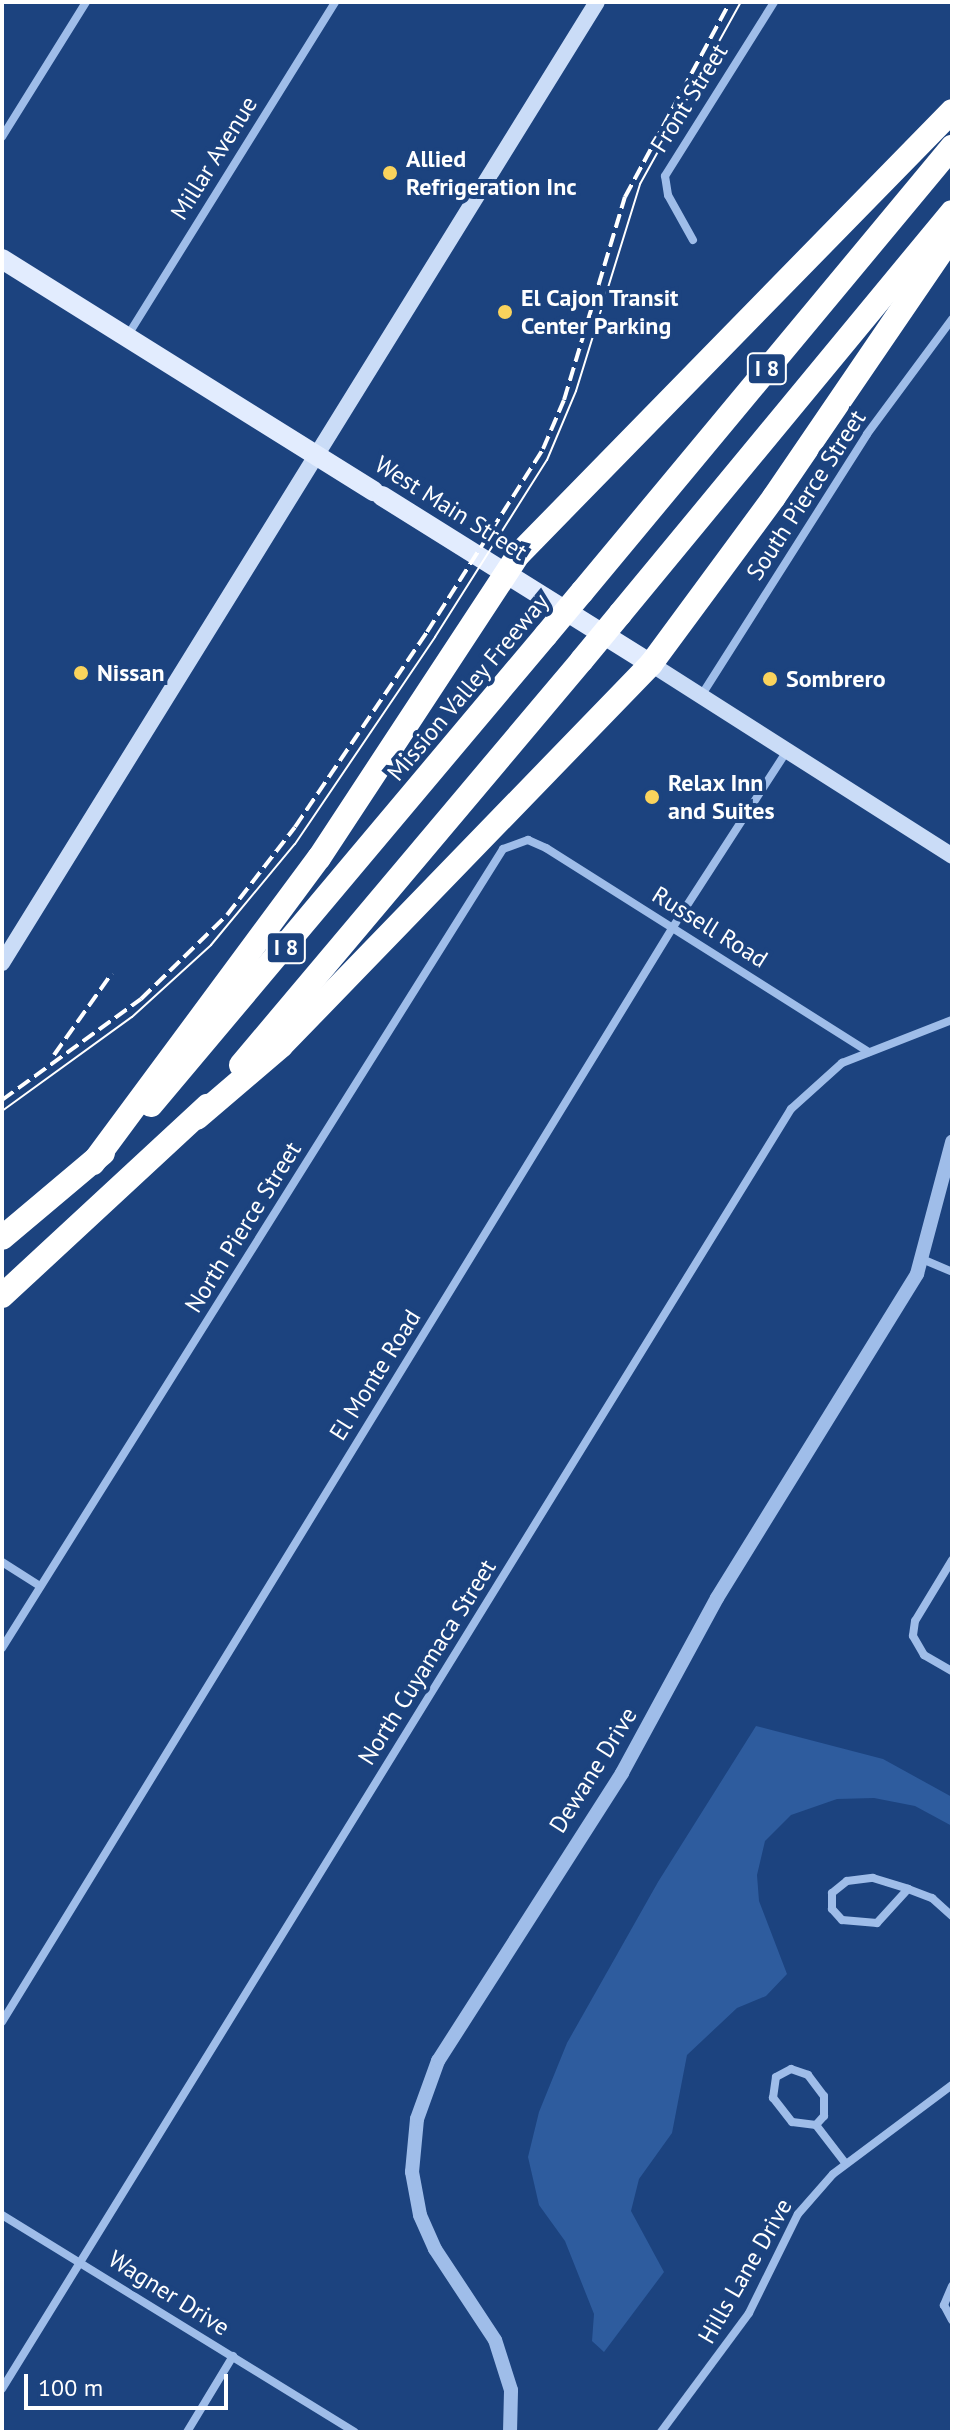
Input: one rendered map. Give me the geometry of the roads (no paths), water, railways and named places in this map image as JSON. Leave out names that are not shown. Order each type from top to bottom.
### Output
[{"type":"highway","points":[[93,1163],[319,858],[505,572],[952,111]]},
{"type":"highway","name":"Mission Valley Freeway","points":[[2,1238],[93,1163],[205,1047],[952,147]]},
{"type":"highway","name":"I 8","points":[[2,1296],[197,1118],[582,660],[952,212]]},
{"type":"highway","points":[[197,1118],[291,1036],[651,664],[774,497],[952,236]]},
{"type":"main road","points":[[2,963],[597,2]]},
{"type":"main road","name":"West Main Street","points":[[2,259],[128,335],[952,856]]},
{"type":"street","points":[[2,137],[86,2]]},
{"type":"street","name":"Millar Avenue","points":[[128,335],[335,2]]},
{"type":"street","name":"Front Street","points":[[693,240],[668,195],[665,176],[774,2]]},
{"type":"street","name":"South Pierce Street","points":[[701,697],[867,434],[952,319]]},
{"type":"street","name":"El Monte Road","points":[[2,2022],[673,927],[787,751]]},
{"type":"street","name":"Russell Road","points":[[528,840],[673,927],[869,1052]]},
{"type":"street","name":"North Pierce Street","points":[[2,1648],[503,849],[528,840]]},
{"type":"street","name":"North Cuyamaca Street","points":[[2,2389],[791,1109],[842,1063],[950,1022]]},
{"type":"street","name":"Dewane Drive","points":[[510,2432],[511,2390],[495,2340],[435,2249],[417,2203],[412,2150],[421,2108],[438,2061],[622,1773],[717,1598],[922,1259],[952,1142]]},
{"type":"street","points":[[922,1259],[952,1272]]},
{"type":"street","points":[[952,1560],[915,1621],[913,1636],[924,1655],[952,1671]]},
{"type":"street","points":[[2,1562],[40,1586]]},
{"type":"street","points":[[908,1889],[877,1923],[842,1920],[832,1909],[832,1893],[857,1878],[908,1889],[932,1898],[952,1916]]},
{"type":"street","points":[[816,2125],[826,2109],[821,2090],[803,2071],[780,2073],[773,2098],[792,2122],[816,2125],[846,2164]]},
{"type":"street","name":"Hills Lane Drive","points":[[661,2432],[749,2313],[798,2214],[846,2164],[952,2085]]},
{"type":"street","name":"Wagner Drive","points":[[2,2215],[355,2432]]},
{"type":"street","points":[[952,2286],[944,2305],[952,2320]]},
{"type":"street","points":[[187,2432],[233,2356]]},
{"type":"tram line","points":[[2,1111],[132,1017],[211,945],[295,844],[435,637],[547,460],[576,391],[640,184],[741,2]]},
{"type":"railway","points":[[2,1100],[141,999],[227,915],[295,827],[427,632],[543,449],[564,400],[625,197],[730,2]]},
{"type":"railway","points":[[54,1055],[112,973]]},
{"type":"place","name":"Allied Refrigeration Inc","points":[[390,173]]},
{"type":"place","name":"El Cajon Transit Center Parking","points":[[505,312]]},
{"type":"place","name":"Nissan","points":[[81,673]]},
{"type":"place","name":"Sombrero","points":[[770,679]]},
{"type":"place","name":"Relax Inn and Suites","points":[[652,797]]}]
